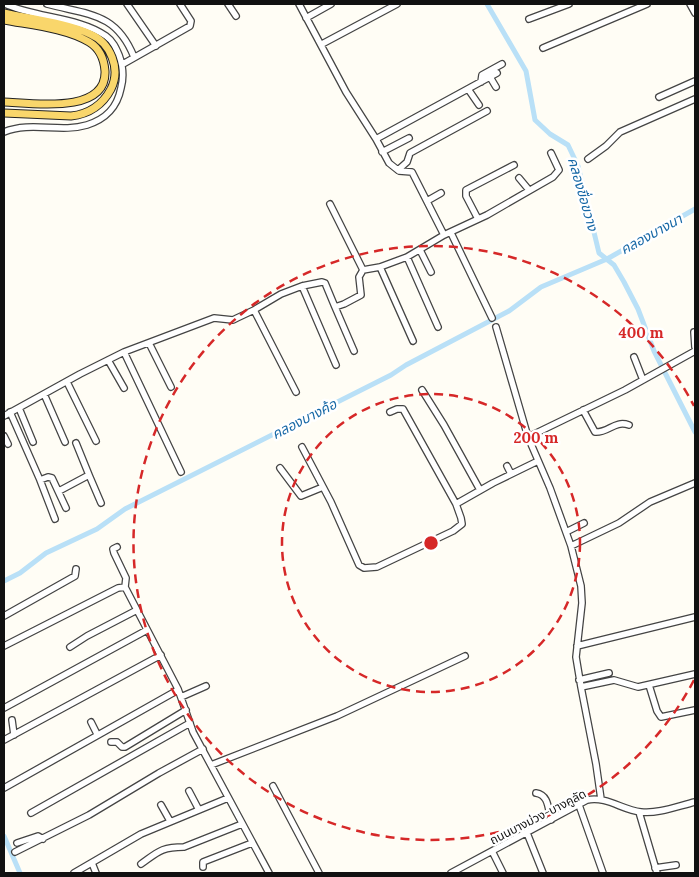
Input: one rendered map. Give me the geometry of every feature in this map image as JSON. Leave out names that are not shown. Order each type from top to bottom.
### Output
[{"type":"main road","points":[[4,13],[74,28],[90,34],[98,38],[109,50],[114,65],[114,78],[104,100],[95,108],[81,115],[4,113]]},
{"type":"main road","points":[[4,20],[67,33],[91,43],[100,53],[105,76],[93,95],[78,102],[52,104],[4,102]]},
{"type":"street","points":[[4,132],[23,127],[76,127],[98,120],[112,111],[119,101],[123,83],[122,64],[114,44],[108,37],[84,25],[37,15],[8,4]]},
{"type":"street","points":[[48,4],[100,17],[122,35],[134,58]]},
{"type":"street","points":[[127,4],[156,46]]},
{"type":"street","points":[[122,64],[191,24],[180,4]]},
{"type":"street","points":[[228,4],[236,16]]},
{"type":"street","points":[[298,4],[322,44],[346,92],[389,163],[398,170],[412,172],[427,201],[448,234],[492,318]]},
{"type":"street","points":[[306,18],[331,4]]},
{"type":"street","points":[[322,44],[398,4]]},
{"type":"street","points":[[529,19],[569,4]]},
{"type":"street","points":[[543,48],[647,4]]},
{"type":"street","points":[[690,4],[695,13]]},
{"type":"street","points":[[481,82],[482,75],[502,64]]},
{"type":"street","points":[[376,139],[497,73]]},
{"type":"street","points":[[490,77],[496,88]]},
{"type":"street","points":[[659,97],[695,81]]},
{"type":"street","points":[[468,89],[478,105]]},
{"type":"street","points":[[588,159],[606,146],[620,132],[695,99]]},
{"type":"street","points":[[398,170],[407,162],[410,153],[487,111]]},
{"type":"street","points":[[382,152],[409,138]]},
{"type":"street","points":[[363,270],[380,267],[407,257],[548,180],[558,172],[559,168],[551,153]]},
{"type":"street","points":[[478,219],[466,196],[466,190],[514,165]]},
{"type":"street","points":[[519,178],[529,190]]},
{"type":"street","points":[[427,201],[441,193]]},
{"type":"street","points":[[330,204],[363,270]]},
{"type":"street","points":[[420,250],[431,272]]},
{"type":"street","points":[[407,257],[438,327]]},
{"type":"street","points":[[380,267],[413,341]]},
{"type":"street","points":[[335,306],[344,304],[361,295],[359,277],[363,270]]},
{"type":"street","points":[[4,416],[124,352],[208,320],[221,318],[232,320],[281,294],[317,282],[325,283],[354,351]]},
{"type":"street","points":[[302,286],[336,365]]},
{"type":"street","points":[[254,310],[296,392]]},
{"type":"street","points":[[496,327],[528,437],[571,546],[582,591],[576,646],[581,687],[601,799]]},
{"type":"street","points":[[694,332],[695,347]]},
{"type":"street","points":[[149,343],[171,387]]},
{"type":"street","points":[[528,437],[643,380],[695,351]]},
{"type":"street","points":[[124,352],[181,472]]},
{"type":"street","points":[[634,357],[643,380]]},
{"type":"street","points":[[108,360],[124,388]]},
{"type":"street","points":[[67,382],[96,441]]},
{"type":"street","points":[[422,390],[480,490]]},
{"type":"street","points":[[44,394],[65,442]]},
{"type":"street","points":[[19,408],[34,442]]},
{"type":"street","points":[[302,447],[323,486],[359,565],[364,568],[373,568],[384,564],[461,526],[461,518],[456,504],[403,409],[390,412]]},
{"type":"street","points":[[583,410],[595,432],[600,432],[621,423],[630,425]]},
{"type":"street","points":[[10,412],[56,519]]},
{"type":"street","points":[[4,436],[8,444]]},
{"type":"street","points":[[76,443],[102,503]]},
{"type":"street","points":[[456,504],[538,461]]},
{"type":"street","points":[[507,466],[511,474]]},
{"type":"street","points":[[280,468],[300,496],[323,486]]},
{"type":"street","points":[[59,491],[89,475]]},
{"type":"street","points":[[40,480],[52,477],[66,508]]},
{"type":"street","points":[[571,546],[619,523],[650,502],[695,483]]},
{"type":"street","points":[[566,532],[584,523]]},
{"type":"street","points":[[117,547],[113,549],[126,578],[125,587],[181,696],[190,723],[203,750],[269,873]]},
{"type":"street","points":[[4,616],[75,576],[76,569]]},
{"type":"street","points":[[4,646],[118,588],[125,587]]},
{"type":"street","points":[[70,647],[137,610]]},
{"type":"street","points":[[576,646],[695,617]]},
{"type":"street","points":[[4,708],[146,630]]},
{"type":"street","points":[[4,740],[161,655]]},
{"type":"street","points":[[211,765],[338,716],[466,656]]},
{"type":"street","points":[[580,680],[609,673]]},
{"type":"street","points":[[581,687],[614,680],[634,687],[649,686],[695,674]]},
{"type":"street","points":[[181,696],[206,686]]},
{"type":"street","points":[[649,686],[657,711],[661,717],[695,710]]},
{"type":"street","points":[[4,788],[178,690]]},
{"type":"street","points":[[111,742],[117,742],[122,747],[125,747],[186,710]]},
{"type":"street","points":[[12,720],[14,735]]},
{"type":"street","points":[[91,722],[97,734]]},
{"type":"street","points":[[31,812],[190,723]]},
{"type":"street","points":[[15,852],[120,798],[203,750]]},
{"type":"street","points":[[273,786],[319,873]]},
{"type":"street","points":[[189,791],[199,810]]},
{"type":"street","points":[[536,793],[542,794],[545,797],[551,820]]},
{"type":"street","points":[[74,873],[141,834],[228,798]]},
{"type":"street","name":"ถนนบางม่วง-บางคูลัด","points":[[451,873],[588,800],[601,799],[639,812],[656,811],[695,802]]},
{"type":"street","points":[[161,805],[170,821]]},
{"type":"street","points":[[579,805],[603,873]]},
{"type":"street","points":[[639,812],[656,870],[676,865]]},
{"type":"street","points":[[141,864],[166,848],[184,847],[242,824]]},
{"type":"street","points":[[527,833],[543,873]]},
{"type":"street","points":[[17,843],[38,836],[43,839]]},
{"type":"street","points":[[203,866],[203,862],[252,843]]},
{"type":"street","points":[[492,851],[503,873]]},
{"type":"street","points":[[92,863],[96,873]]},
{"type":"waterway","name":"คลองขื่อขวาง","points":[[487,4],[526,71],[535,120],[550,134],[568,145],[578,166],[599,253],[614,265],[624,282],[638,309],[654,351],[695,432]]},
{"type":"waterway","name":"คลองบางค้อ","points":[[4,581],[20,573],[46,553],[97,529],[125,509],[391,375],[406,365],[509,311],[541,287],[607,259],[695,209]]},
{"type":"waterway","points":[[4,836],[20,873]]},
{"type":"water label","name":"คลองบางนา","points":[[651,234]]}]
